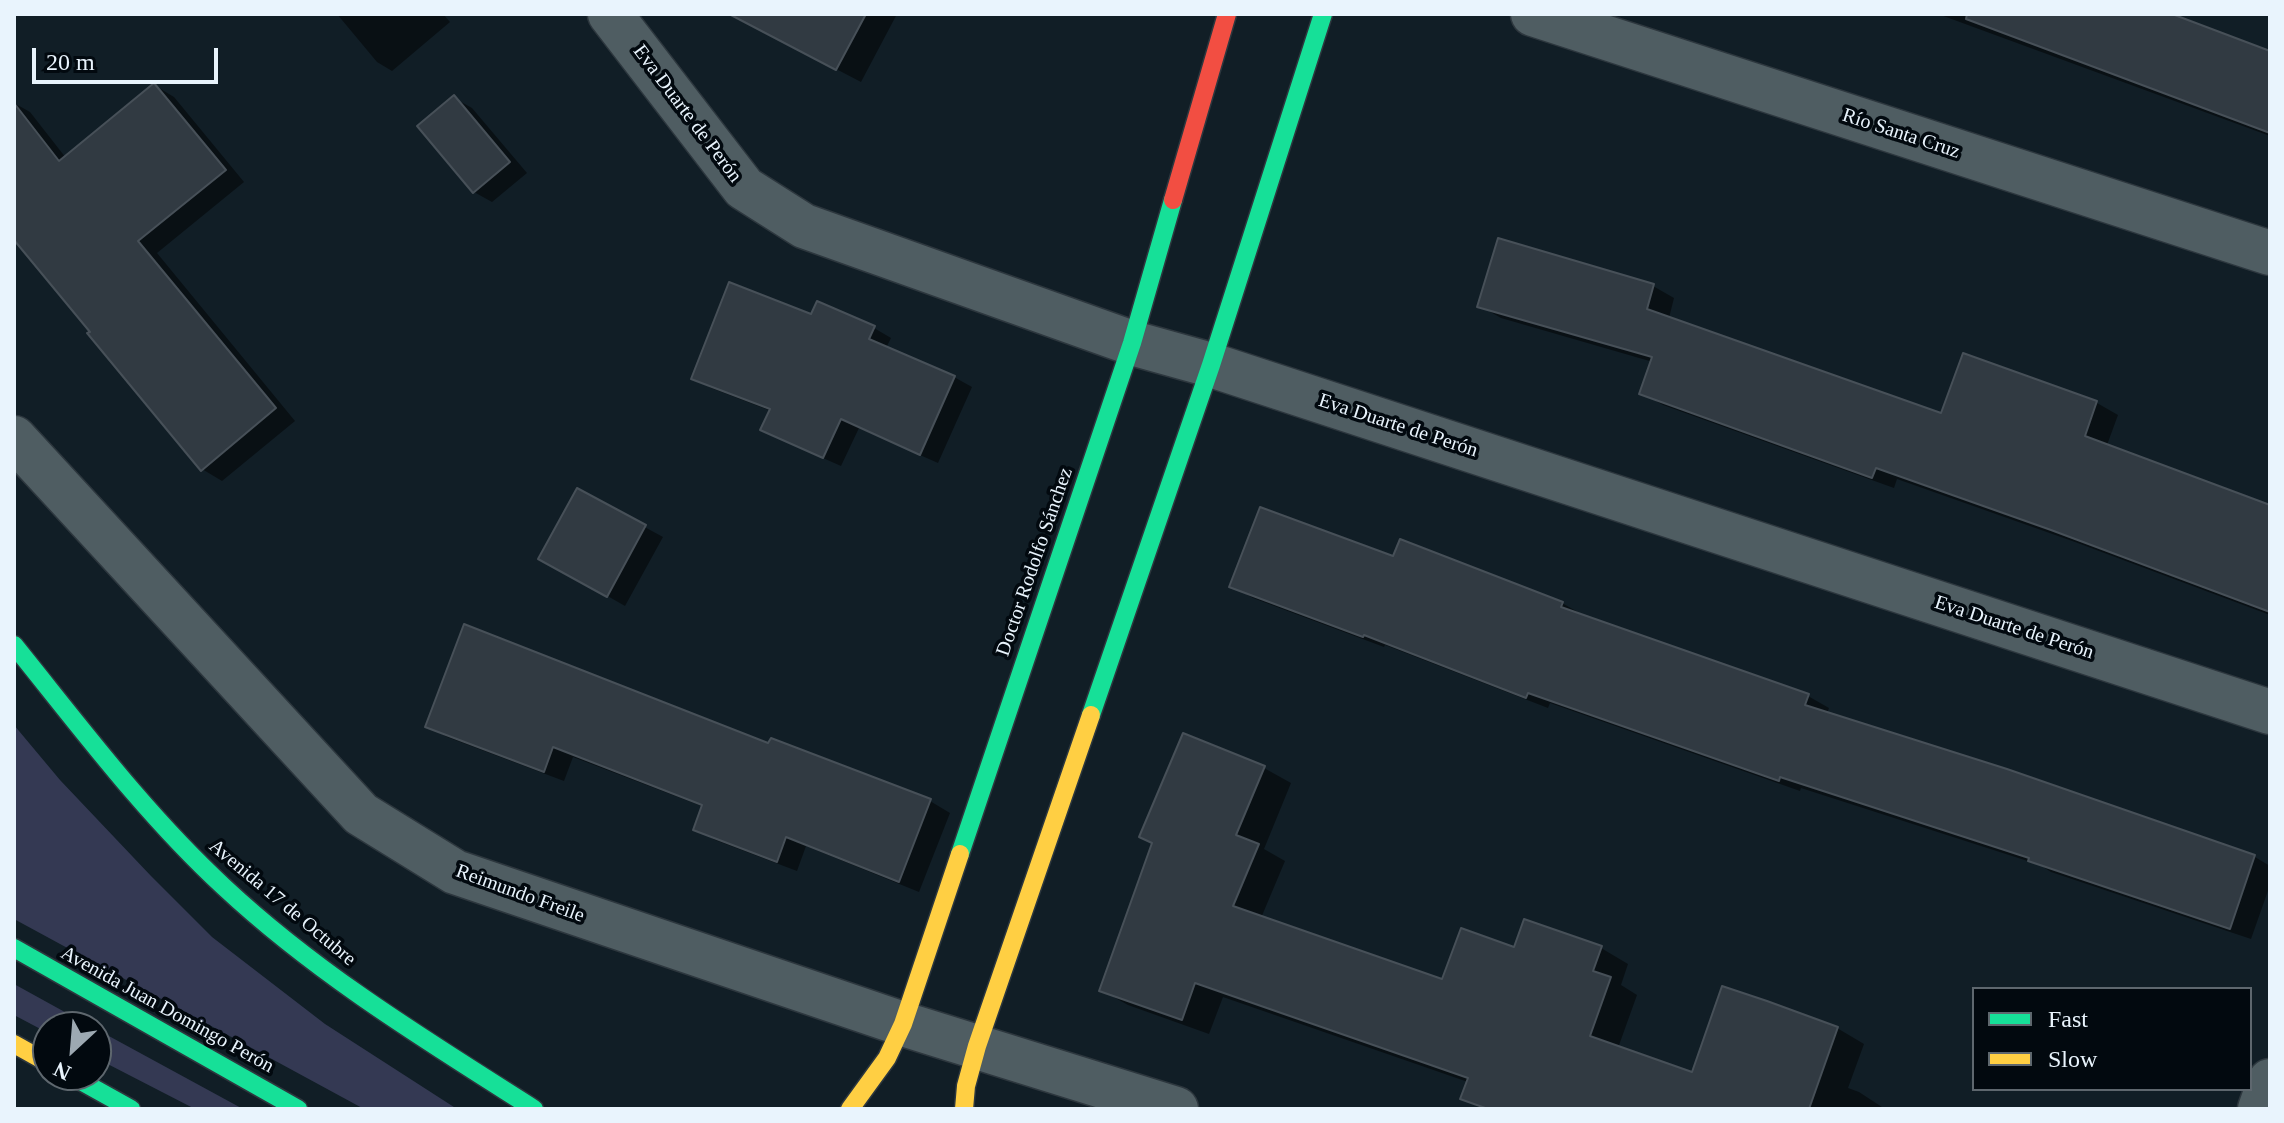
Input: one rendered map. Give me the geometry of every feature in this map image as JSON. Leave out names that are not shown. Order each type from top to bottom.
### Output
[{"type":"street","name":"Eva Duarte de Perón","points":[[610,14],[744,188],[804,226],[1132,343],[1211,365],[2270,712]]},
{"type":"street","name":"Doctor Rodolfo Sánchez","points":[[850,1109],[887,1058],[903,1024],[1132,343],[1227,14]]},
{"type":"street","points":[[964,1109],[966,1086],[977,1046],[1211,365],[1323,14]]},
{"type":"street","name":"Río Santa Cruz","points":[[1533,14],[2270,253]]},
{"type":"street","name":"Reimundo Freile","points":[[14,438],[361,814],[455,872],[903,1024],[1176,1109]]},
{"type":"street","name":"Avenida 17 de Octubre","points":[[14,645],[184,849],[244,905],[299,952],[363,1000],[534,1109]]},
{"type":"street","name":"Avenida Juan Domingo Perón","points":[[14,948],[298,1109]]},
{"type":"street","points":[[14,1044],[32,1054]]},
{"type":"street","points":[[2260,1109],[2270,1081]]},
{"type":"street","points":[[99,1091],[131,1109]]},
{"type":"shaded area","points":[[14,725],[60,780],[212,937],[325,1024],[457,1109],[364,1109],[14,919]]},
{"type":"shaded area","points":[[14,984],[63,1011],[32,1011],[32,1025],[14,1015]]},
{"type":"shaded area","points":[[112,1038],[243,1109],[195,1109],[112,1066]]},
{"type":"building","points":[[729,14],[866,14],[836,70]]},
{"type":"building","points":[[1967,14],[2172,14],[2270,51],[2270,133],[1966,19]]},
{"type":"building","points":[[154,83],[226,170],[138,241],[276,408],[201,471],[14,240],[14,103],[59,161]]},
{"type":"building","points":[[454,95],[510,162],[473,193],[417,126]]},
{"type":"building","points":[[1498,238],[1654,284],[1647,309],[1941,413],[1963,353],[2097,401],[2085,436],[2270,505],[2270,612],[1876,468],[1872,478],[1639,394],[1652,357],[1477,307]]},
{"type":"building","points":[[729,282],[811,314],[817,301],[875,326],[869,339],[955,376],[920,455],[841,419],[823,458],[760,430],[770,409],[691,379]]},
{"type":"building","points":[[577,488],[646,525],[607,597],[538,559]]},
{"type":"building","points":[[1260,507],[1393,556],[1400,539],[1563,602],[1561,607],[1809,694],[1805,705],[2007,769],[2255,855],[2230,929],[2028,861],[2029,858],[1780,777],[1779,781],[1528,693],[1526,698],[1229,587]]},
{"type":"building","points":[[464,624],[768,743],[771,738],[931,799],[899,882],[786,837],[777,862],[693,830],[702,805],[553,747],[544,772],[425,727]]},
{"type":"building","points":[[1183,733],[1265,766],[1236,835],[1259,844],[1233,906],[1442,979],[1461,928],[1514,947],[1524,919],[1602,946],[1593,971],[1611,977],[1590,1036],[1692,1072],[1722,986],[1767,1001],[1838,1027],[1809,1109],[1488,1109],[1460,1099],[1468,1078],[1195,983],[1182,1020],[1099,991],[1152,843],[1139,837]]},
{"type":"traffic: fast","points":[[1091,715],[1211,365],[1323,14]]},
{"type":"traffic: fast","points":[[960,854],[1132,343],[1173,200]]},
{"type":"traffic: fast","points":[[14,645],[167,830],[224,887],[335,978],[534,1109]]},
{"type":"traffic: fast","points":[[14,948],[298,1109]]},
{"type":"traffic: fast","points":[[99,1091],[131,1109]]},
{"type":"traffic: slow","points":[[964,1109],[966,1086],[977,1046],[1091,715]]},
{"type":"traffic: slow","points":[[850,1109],[887,1058],[903,1024],[960,854]]},
{"type":"traffic: slow","points":[[14,1044],[32,1054]]},
{"type":"traffic: jam","points":[[1173,200],[1227,14]]}]
